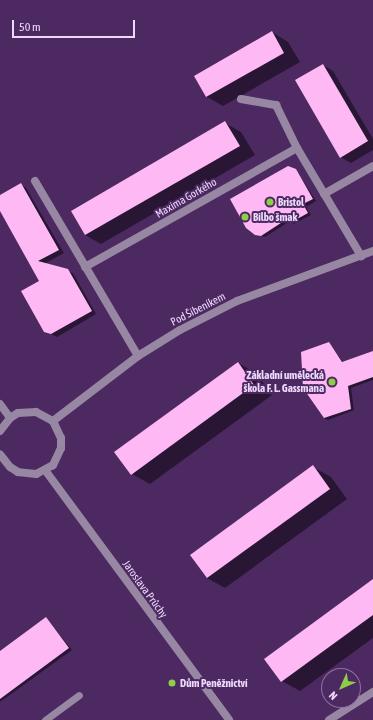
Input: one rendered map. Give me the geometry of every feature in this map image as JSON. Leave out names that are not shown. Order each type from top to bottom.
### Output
[{"type":"street","points":[[241,99],[276,105],[297,148],[361,256]]},
{"type":"street","name":"Maxima Gorkého","points":[[85,268],[297,148]]},
{"type":"street","points":[[324,194],[373,166]]},
{"type":"street","points":[[35,181],[138,356]]},
{"type":"street","name":"Pod Šibeníkem","points":[[53,421],[138,356],[180,330],[237,301],[373,251]]},
{"type":"street","points":[[0,404],[10,418]]},
{"type":"street","points":[[0,432],[10,418],[27,411],[45,415],[53,421],[61,438],[61,448],[58,457],[45,470],[36,474],[18,472],[1,459]]},
{"type":"street","name":"Jaroslava Průchy","points":[[45,470],[228,720]]},
{"type":"street","points":[[329,720],[373,692]]},
{"type":"lane","points":[[45,720],[79,695]]},
{"type":"building","points":[[272,31],[284,53],[206,97],[194,76]]},
{"type":"building","points":[[323,64],[368,141],[340,158],[295,80]]},
{"type":"building","points":[[225,121],[240,146],[85,235],[71,211]]},
{"type":"building","name":"Bristol","points":[[288,166],[296,169],[313,199],[303,204],[308,213],[290,223],[287,219],[261,236],[255,235],[246,228],[230,199]]},
{"type":"building","points":[[21,183],[59,250],[38,261],[68,269],[92,311],[51,334],[44,332],[21,291],[39,281],[0,211],[0,195]]},
{"type":"building","name":"Základní umělecká škola F. L. Gassmana","points":[[329,342],[342,362],[373,351],[373,377],[348,386],[351,409],[324,418],[303,388],[301,352]]},
{"type":"building","points":[[238,362],[254,385],[131,475],[114,452]]},
{"type":"building","points":[[313,465],[330,489],[207,578],[190,555]]},
{"type":"building","points":[[373,579],[373,615],[281,682],[264,659]]},
{"type":"building","points":[[46,617],[69,648],[0,699],[0,651]]},
{"type":"place","name":"Bristol","points":[[270,202]]},
{"type":"place","name":"Bilbo šmak","points":[[245,217]]},
{"type":"place","name":"Základní umělecká škola F. L. Gassmana","points":[[332,382]]},
{"type":"place","name":"Dům Peněžnictví","points":[[172,683]]}]
